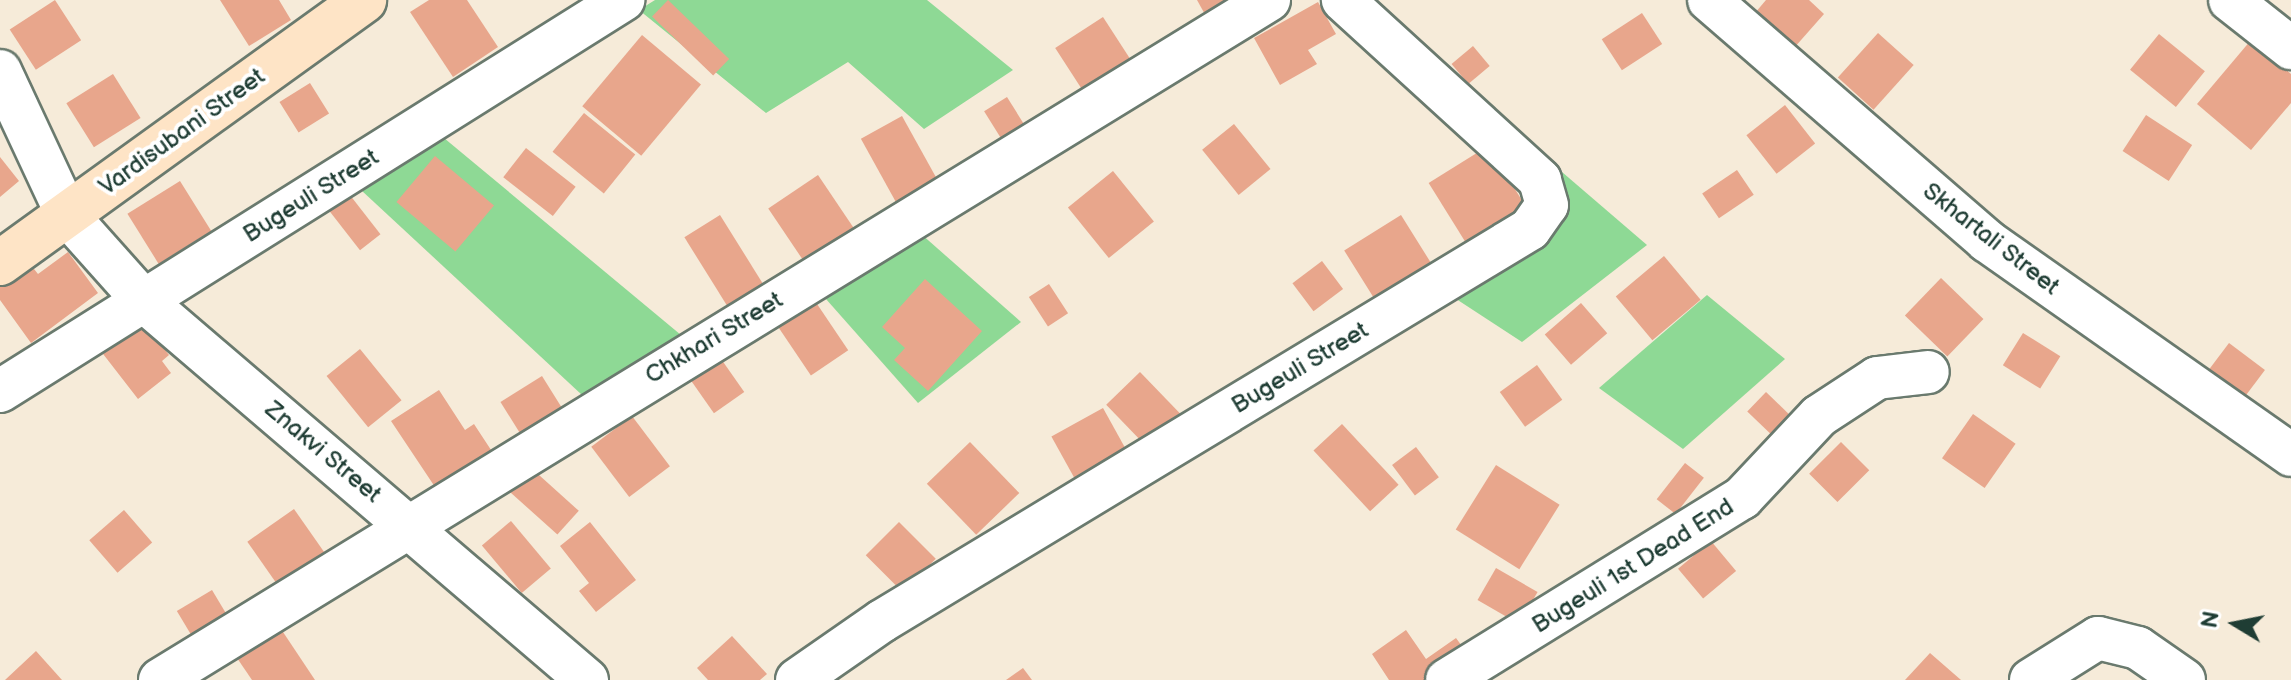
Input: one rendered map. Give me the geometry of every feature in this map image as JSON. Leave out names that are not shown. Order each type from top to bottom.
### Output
[{"type":"street","name":"Vardisubani Street","points":[[0,263],[364,0]]},
{"type":"street","name":"Bugeuli Street","points":[[0,391],[623,0]]},
{"type":"street","name":"Chkhari Street","points":[[160,680],[410,523],[1269,0]]},
{"type":"street","name":"Bugeuli Street","points":[[797,680],[882,621],[1530,229],[1547,205],[1540,180],[1343,0]]},
{"type":"street","name":"Skhartali Street","points":[[1709,0],[1987,241],[2291,455]]},
{"type":"street","points":[[2230,0],[2291,48]]},
{"type":"street","name":"Znakvi Street","points":[[0,71],[67,215],[144,301],[410,523],[587,680]]},
{"type":"street","name":"Bugeuli 1st Dead End","points":[[1447,680],[1742,498],[1819,416],[1877,378],[1928,372]]},
{"type":"street","points":[[2031,680],[2098,638],[2138,648],[2184,680]]},
{"type":"green space","points":[[655,0],[927,0],[1013,70],[924,129],[848,62],[766,113],[639,10]]},
{"type":"green space","points":[[444,138],[681,335],[582,395],[361,190]]},
{"type":"green space","points":[[1555,166],[1647,245],[1522,342],[1447,293]]},
{"type":"green space","points":[[920,233],[1021,322],[918,403],[818,290]]},
{"type":"green space","points":[[1707,295],[1785,359],[1683,449],[1599,388]]},
{"type":"building","points":[[55,0],[81,40],[36,70],[10,29]]},
{"type":"building","points":[[220,0],[279,0],[291,20],[249,46]]},
{"type":"building","points":[[429,0],[467,0],[498,47],[453,77],[410,12]]},
{"type":"building","points":[[668,0],[729,59],[713,76],[652,17]]},
{"type":"building","points":[[1197,0],[1237,0],[1207,18]]},
{"type":"building","points":[[1766,0],[1809,0],[1824,14],[1794,48],[1755,13]]},
{"type":"building","points":[[1318,2],[1336,34],[1308,50],[1317,64],[1280,85],[1254,38]]},
{"type":"building","points":[[1642,13],[1662,44],[1622,70],[1602,39]]},
{"type":"building","points":[[1103,17],[1133,63],[1085,94],[1055,48]]},
{"type":"building","points":[[1878,33],[1914,65],[1874,110],[1838,78]]},
{"type":"building","points":[[2159,34],[2205,71],[2176,107],[2130,70]]},
{"type":"building","points":[[642,35],[701,84],[641,156],[582,106]]},
{"type":"building","points":[[2251,40],[2291,74],[2291,103],[2251,150],[2197,104]]},
{"type":"building","points":[[1473,46],[1490,66],[1468,84],[1452,64]]},
{"type":"building","points":[[113,74],[141,118],[94,147],[66,103]]},
{"type":"building","points":[[310,83],[329,114],[299,133],[279,102]]},
{"type":"building","points":[[1007,97],[1027,129],[1004,144],[984,111]]},
{"type":"building","points":[[1785,105],[1815,144],[1777,174],[1746,135]]},
{"type":"building","points":[[584,113],[635,155],[604,193],[553,152]]},
{"type":"building","points":[[2146,115],[2192,145],[2169,181],[2123,151]]},
{"type":"building","points":[[902,116],[942,189],[901,211],[861,139]]},
{"type":"building","points":[[1234,124],[1271,169],[1239,195],[1202,150]]},
{"type":"building","points":[[1488,146],[1526,207],[1467,244],[1429,183]]},
{"type":"building","points":[[526,148],[576,187],[553,216],[503,177]]},
{"type":"building","points":[[435,156],[494,205],[455,251],[396,202]]},
{"type":"building","points":[[0,157],[19,181],[0,197]]},
{"type":"building","points":[[1737,170],[1754,195],[1719,218],[1702,193]]},
{"type":"building","points":[[1113,171],[1154,222],[1109,258],[1068,208]]},
{"type":"building","points":[[818,175],[857,232],[807,266],[768,209]]},
{"type":"building","points":[[180,181],[211,231],[159,264],[127,214]]},
{"type":"building","points":[[346,190],[380,234],[360,250],[326,206]]},
{"type":"building","points":[[720,215],[767,290],[731,312],[684,237]]},
{"type":"building","points":[[1401,215],[1435,269],[1378,305],[1344,251]]},
{"type":"building","points":[[68,252],[98,293],[31,343],[0,300],[0,286],[30,264],[38,274]]},
{"type":"building","points":[[1664,256],[1701,300],[1652,340],[1616,296]]},
{"type":"building","points":[[1322,261],[1343,289],[1314,311],[1292,283]]},
{"type":"building","points":[[1941,278],[1983,319],[1947,356],[1905,315]]},
{"type":"building","points":[[925,279],[982,331],[928,391],[894,360],[905,348],[882,327]]},
{"type":"building","points":[[1049,284],[1068,313],[1048,326],[1029,297]]},
{"type":"building","points":[[813,298],[848,350],[811,375],[776,323]]},
{"type":"building","points":[[1581,303],[1607,333],[1571,365],[1545,334]]},
{"type":"building","points":[[141,319],[169,355],[162,361],[171,373],[138,399],[100,350]]},
{"type":"building","points":[[2023,333],[2060,356],[2040,389],[2003,365]]},
{"type":"building","points":[[2229,343],[2265,370],[2244,398],[2208,371]]},
{"type":"building","points":[[360,349],[402,400],[368,427],[327,376]]},
{"type":"building","points":[[719,356],[744,392],[714,413],[689,377]]},
{"type":"building","points":[[1537,365],[1562,400],[1525,427],[1500,392]]},
{"type":"building","points":[[1140,372],[1186,419],[1152,452],[1106,405]]},
{"type":"building","points":[[542,376],[563,409],[521,435],[500,402]]},
{"type":"building","points":[[439,390],[465,430],[474,424],[493,453],[437,490],[391,421]]},
{"type":"building","points":[[1766,392],[1793,418],[1774,437],[1747,411]]},
{"type":"building","points":[[1103,408],[1133,462],[1081,491],[1051,437]]},
{"type":"building","points":[[1973,414],[2016,444],[1985,488],[1942,458]]},
{"type":"building","points":[[632,416],[670,466],[629,497],[591,447]]},
{"type":"building","points":[[1342,424],[1399,485],[1370,511],[1313,451]]},
{"type":"building","points":[[970,442],[1019,493],[976,535],[927,484]]},
{"type":"building","points":[[1841,442],[1869,470],[1837,502],[1809,474]]},
{"type":"building","points":[[1416,447],[1439,477],[1415,495],[1392,465]]},
{"type":"building","points":[[1685,463],[1704,478],[1676,514],[1657,499]]},
{"type":"building","points":[[1496,465],[1560,505],[1519,569],[1456,529]]},
{"type":"building","points":[[529,466],[579,511],[557,535],[508,490]]},
{"type":"building","points":[[294,509],[330,560],[283,592],[247,542]]},
{"type":"building","points":[[124,510],[152,542],[117,573],[89,540]]},
{"type":"building","points":[[511,521],[551,568],[522,593],[482,545]]},
{"type":"building","points":[[590,522],[636,580],[596,612],[579,591],[589,583],[560,546]]},
{"type":"building","points":[[899,522],[936,559],[903,592],[866,555]]},
{"type":"building","points":[[1711,541],[1736,571],[1703,599],[1678,569]]},
{"type":"building","points":[[1496,568],[1538,592],[1519,624],[1478,600]]},
{"type":"building","points":[[212,590],[232,623],[197,645],[177,611]]},
{"type":"building","points":[[281,629],[315,680],[252,680],[237,658]]},
{"type":"building","points":[[1406,630],[1426,659],[1456,638],[1467,653],[1427,680],[1389,680],[1372,654]]},
{"type":"building","points":[[732,636],[767,674],[760,680],[708,680],[697,668]]},
{"type":"building","points":[[36,651],[62,680],[5,680]]},
{"type":"building","points":[[1930,653],[1961,680],[1905,680]]},
{"type":"building","points":[[1023,668],[1032,680],[1006,680]]}]
